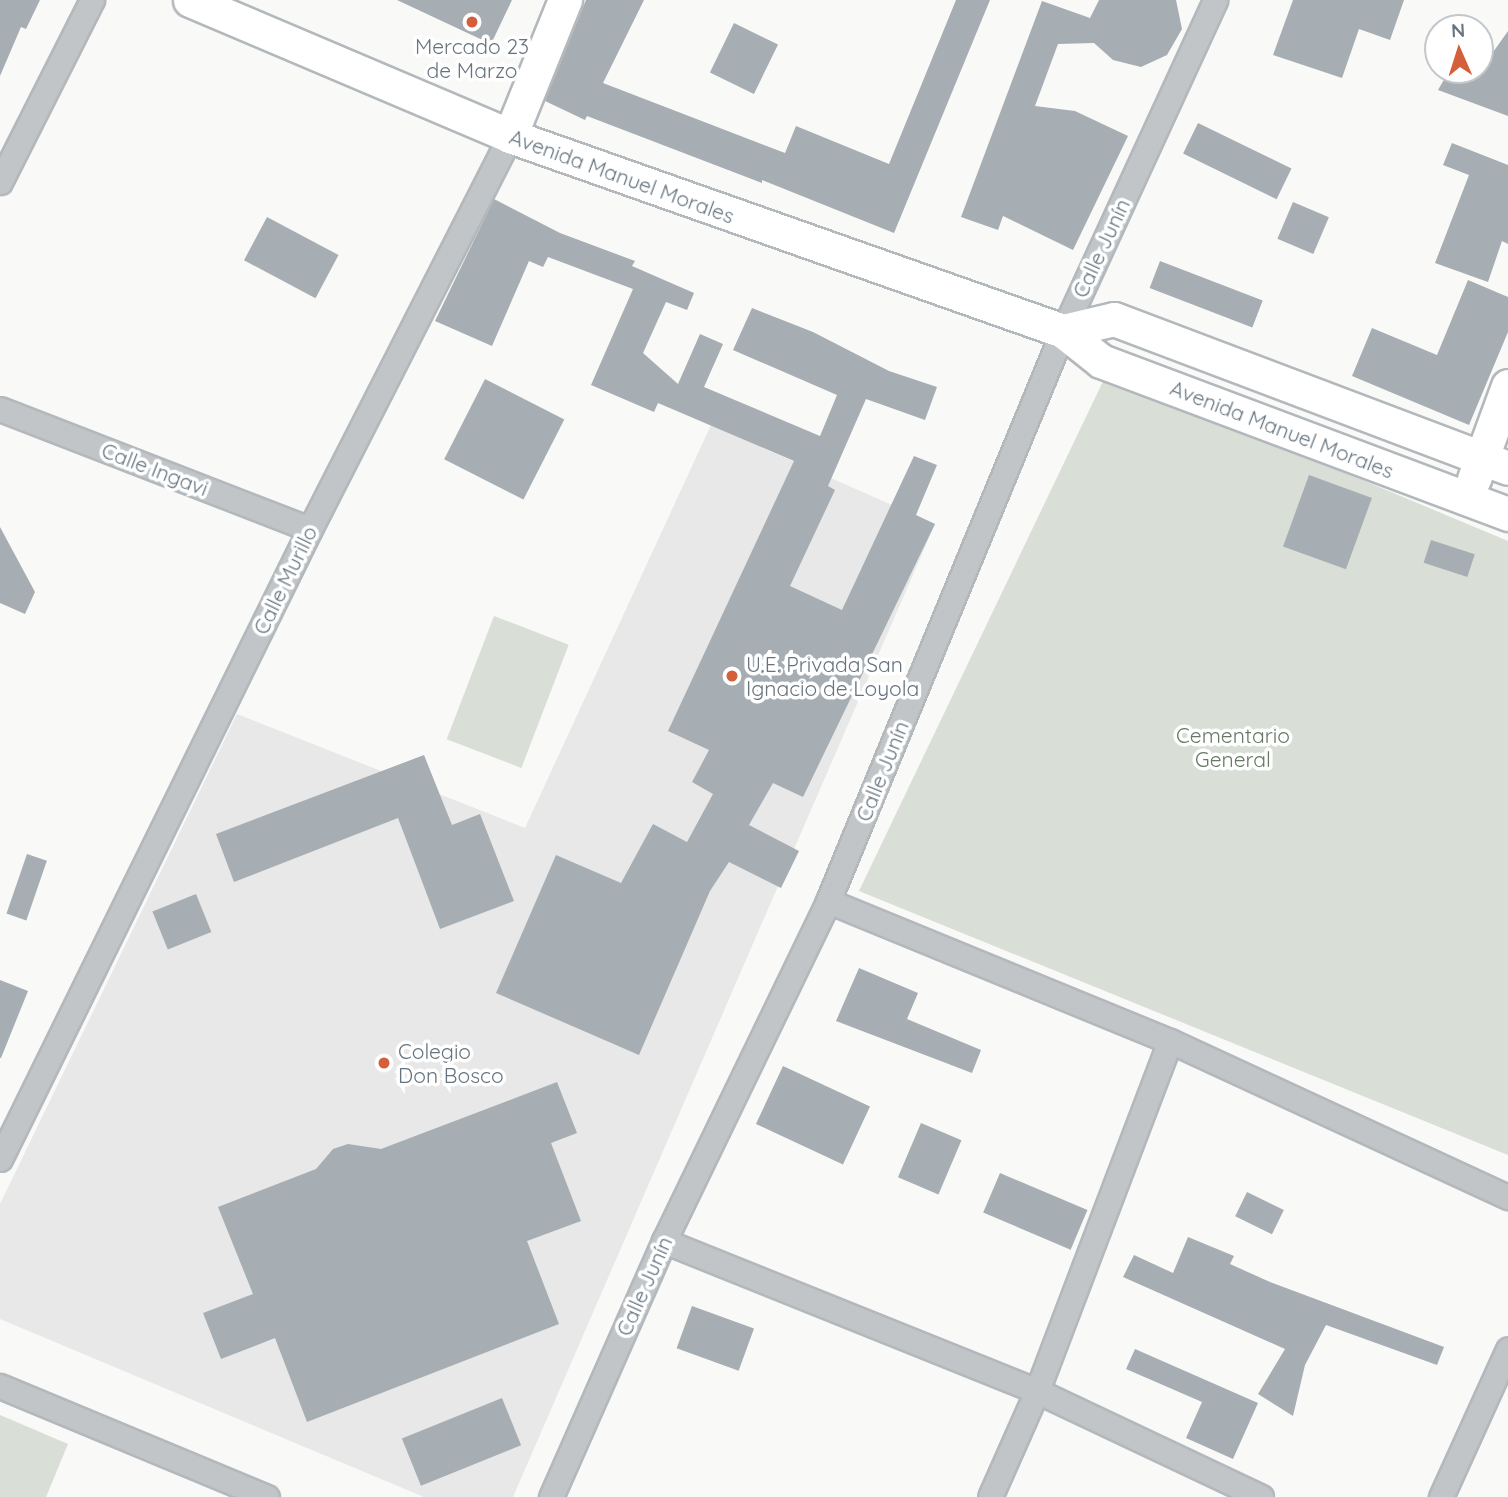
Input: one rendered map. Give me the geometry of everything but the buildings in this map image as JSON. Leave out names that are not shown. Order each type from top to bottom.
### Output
[{"type":"street","points":[[0,182],[92,0]]},
{"type":"street","name":"Avenida Manuel Morales","points":[[190,0],[510,136],[1063,331],[1101,361],[1507,511]]},
{"type":"street","name":"Calle Murillo","points":[[0,1159],[310,529],[510,136],[565,0]]},
{"type":"street","name":"Calle Junín","points":[[551,1497],[664,1241],[828,901],[1063,331],[1215,0]]},
{"type":"street","name":"Avenida Manuel Morales","points":[[1063,331],[1114,319],[1495,463]]},
{"type":"street","points":[[1467,498],[1495,463],[1508,386]]},
{"type":"street","name":"Calle Ingavi","points":[[0,409],[310,529]]},
{"type":"street","points":[[828,901],[1171,1041],[1508,1197]]},
{"type":"street","points":[[990,1497],[1037,1391],[1171,1041]]},
{"type":"street","points":[[664,1241],[1037,1391],[1261,1497]]},
{"type":"street","points":[[1441,1497],[1508,1349]]},
{"type":"street","points":[[0,1386],[267,1497]]},
{"type":"shaded area","name":"Colegio Don Bosco","points":[[711,425],[935,524],[513,1497],[424,1497],[0,1319],[0,1204],[237,714],[525,828]]},
{"type":"green space","name":"Cementario General","points":[[1107,373],[1508,541],[1508,1155],[859,891]]},
{"type":"green space","points":[[494,616],[569,645],[521,768],[447,739]]},
{"type":"green space","points":[[0,1415],[68,1444],[46,1497],[0,1497]]},
{"type":"place","name":"Mercado 23 de Marzo","points":[[472,22]]},
{"type":"place","name":"U.E. Privada San Ignacio de Loyola","points":[[732,676]]},
{"type":"place","name":"Colegio Don Bosco","points":[[384,1063]]}]
